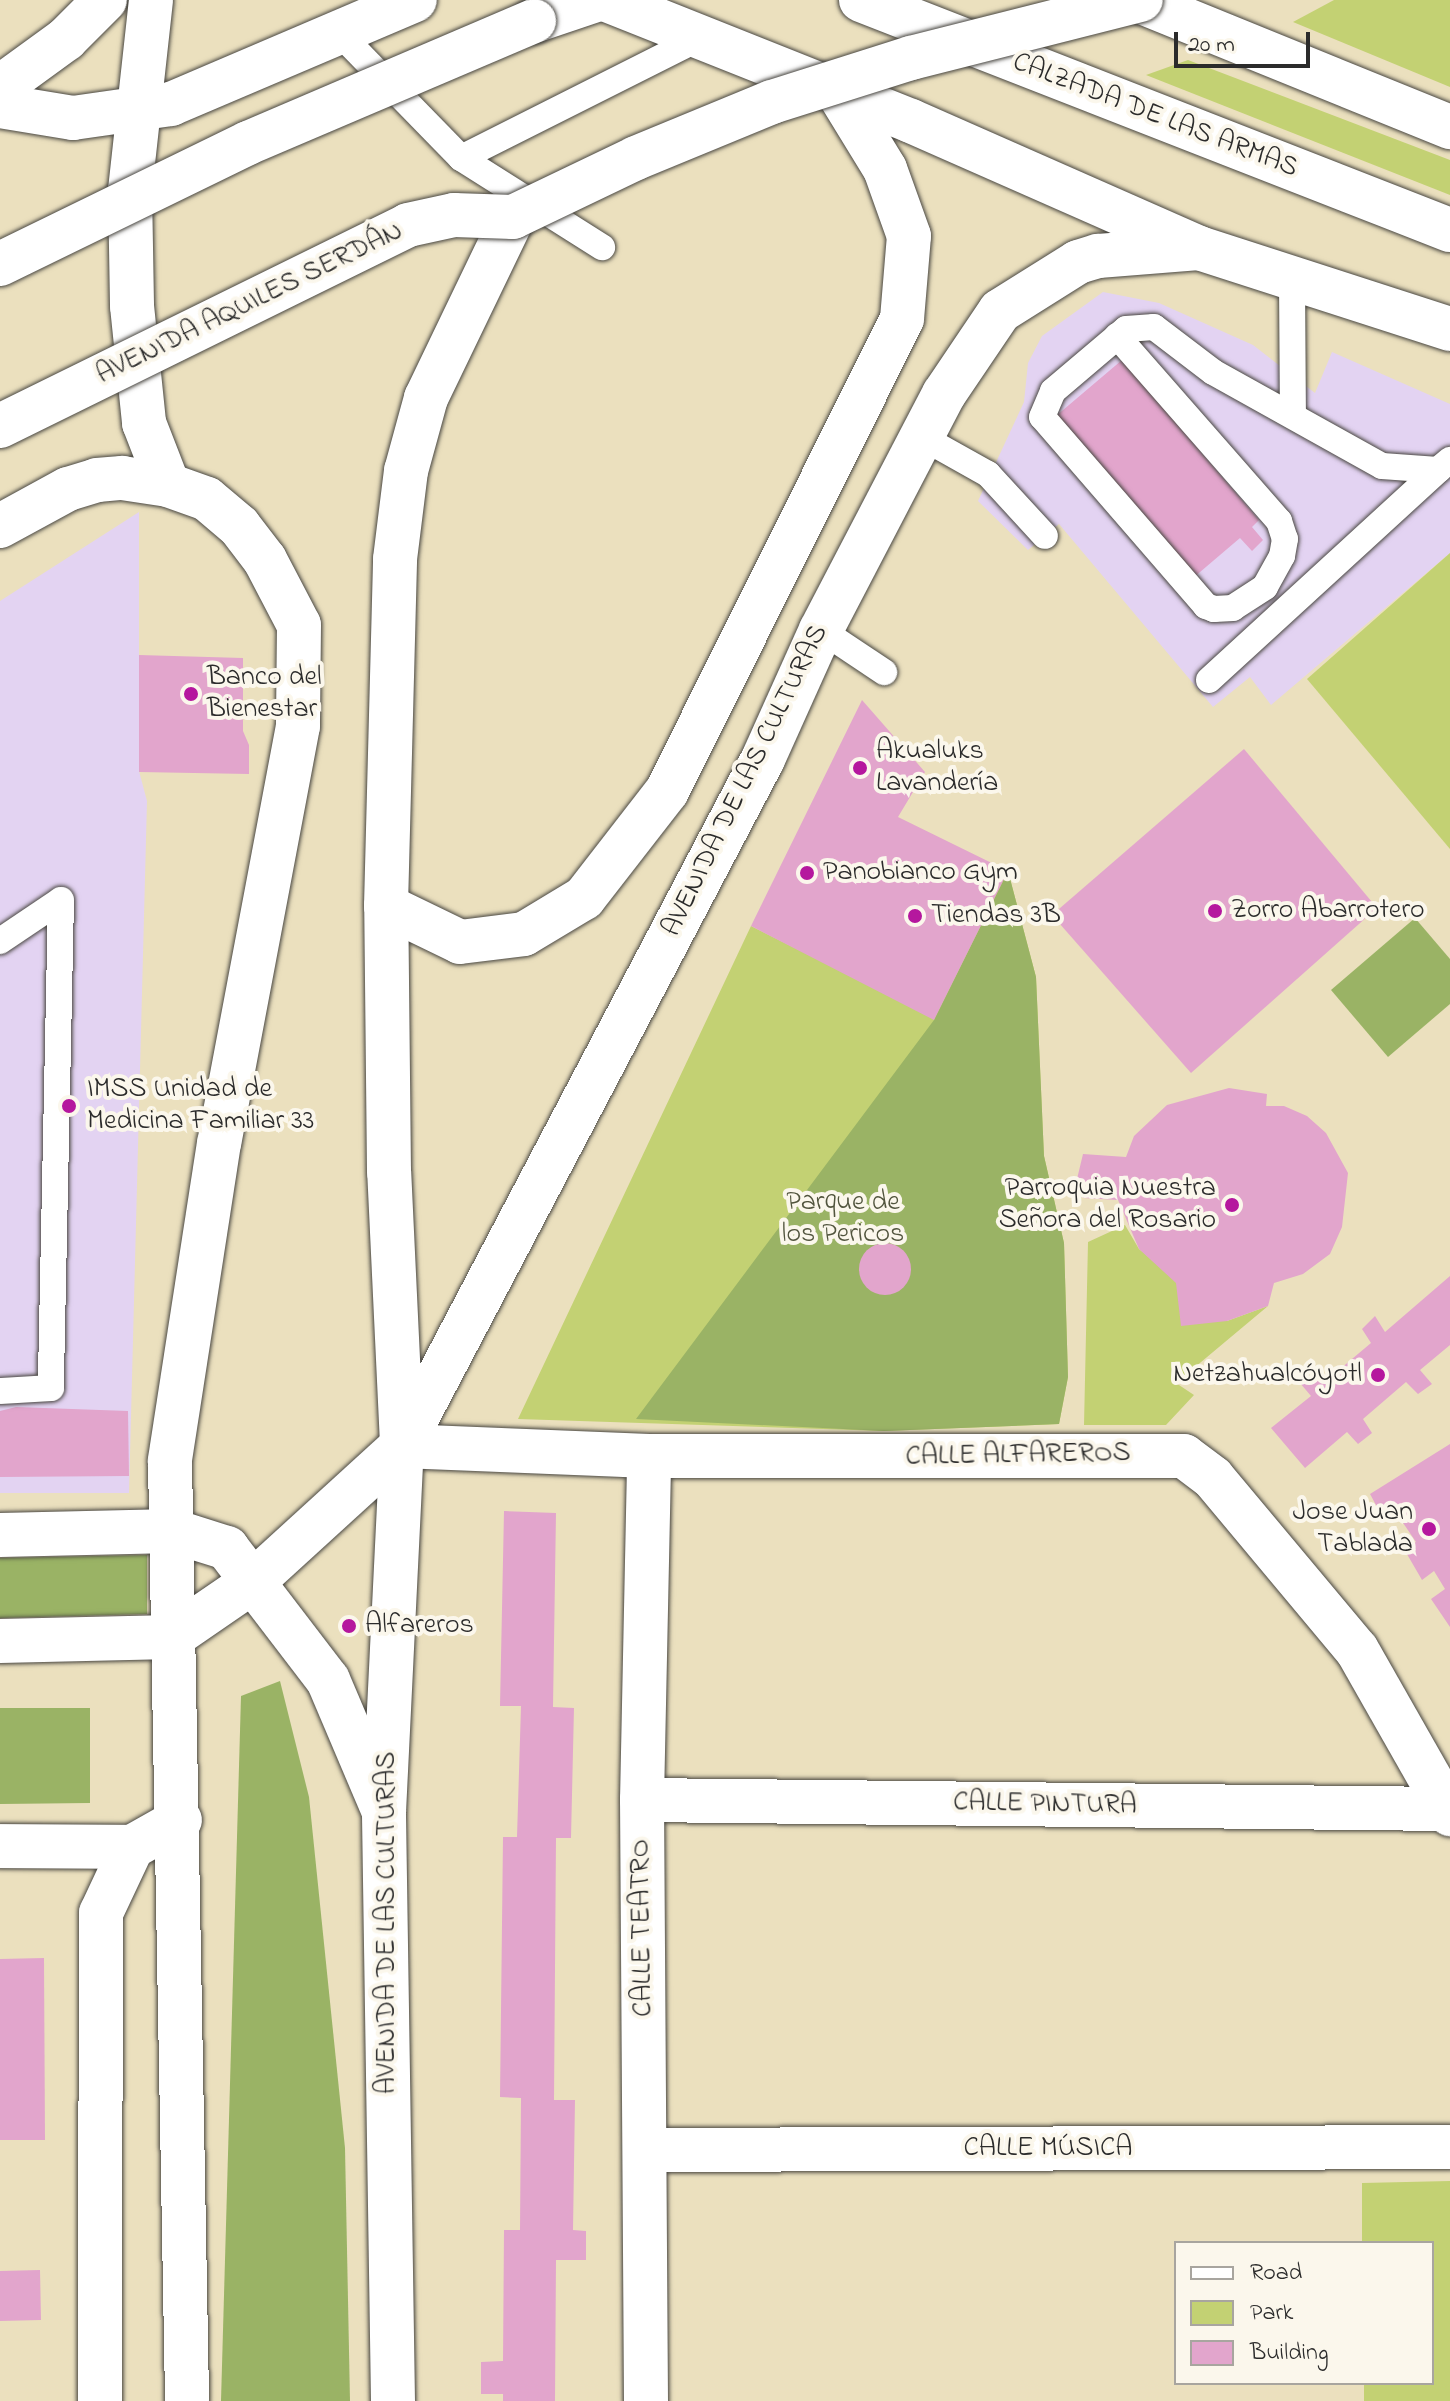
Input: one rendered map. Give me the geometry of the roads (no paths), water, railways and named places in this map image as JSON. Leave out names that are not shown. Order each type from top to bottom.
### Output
[{"type":"main road","points":[[0,87],[66,39],[105,0]]},
{"type":"main road","points":[[151,0],[130,190],[132,306],[144,423],[168,485]]},
{"type":"main road","points":[[0,106],[73,118],[171,104],[415,0]]},
{"type":"main road","points":[[0,264],[248,143],[596,0]]},
{"type":"main road","points":[[607,0],[839,94],[1199,248],[1292,281],[1450,329]]},
{"type":"main road","name":"CALZADA DE LAS ARMAS","points":[[861,0],[1450,230]]},
{"type":"main road","points":[[1139,0],[1450,127]]},
{"type":"main road","name":"AVENIDA AQUILES SERDÁN","points":[[0,426],[408,225],[454,215],[513,217],[758,107],[911,58],[1139,0]]},
{"type":"main road","points":[[386,906],[460,942],[524,934],[584,898],[667,791],[902,319],[909,236],[885,169],[839,94]]},
{"type":"main road","points":[[402,1446],[389,1172],[386,906],[388,671],[406,471],[446,349],[513,217]]},
{"type":"main road","name":"AVENIDA DE LAS CULTURAS","points":[[172,1637],[255,1580],[402,1446],[763,759],[821,630],[920,436],[1000,311],[1032,289],[1098,256],[1199,248]]},
{"type":"main road","points":[[0,526],[68,489],[97,480],[122,478],[168,485],[207,499],[239,526],[265,560],[299,625],[298,726],[219,1143],[172,1446],[172,1637],[180,1820],[187,2401]]},
{"type":"main road","name":"AVENIDA DE LAS CULTURAS","points":[[393,2401],[384,1812],[402,1446]]},
{"type":"main road","name":"CALLE ALFAREROS","points":[[402,1446],[649,1456],[1184,1456],[1213,1478],[1357,1650],[1448,1801]]},
{"type":"main road","name":"CALLE TEATRO","points":[[646,2401],[642,1800],[649,1456]]},
{"type":"main road","points":[[0,1535],[173,1531],[227,1548],[255,1580],[328,1680],[384,1812]]},
{"type":"main road","points":[[0,1641],[172,1637]]},
{"type":"main road","name":"CALLE PINTURA","points":[[642,1800],[1448,1801]]},
{"type":"main road","points":[[0,1846],[132,1847],[180,1820]]},
{"type":"main road","points":[[100,2401],[101,1913],[132,1847]]},
{"type":"main road","name":"CALLE MÚSICA","points":[[645,2150],[1450,2147]]},
{"type":"lane","points":[[340,34],[461,158],[602,247]]},
{"type":"lane","points":[[461,158],[698,39]]},
{"type":"lane","points":[[1292,281],[1293,414]]},
{"type":"lane","points":[[1117,336],[1279,521],[1285,539],[1279,565],[1265,587],[1233,608],[1206,606],[1042,417],[1053,391],[1117,336],[1140,325],[1154,327],[1213,372],[1382,466],[1444,465]]},
{"type":"lane","points":[[920,436],[988,474],[1045,536]]},
{"type":"lane","points":[[1209,680],[1444,465]]},
{"type":"lane","points":[[821,630],[884,672]]},
{"type":"lane","points":[[0,941],[61,900],[51,1388],[0,1391]]},
{"type":"place","name":"Banco del Bienestar","points":[[191,694]]},
{"type":"place","name":"Akualuks Lavandería","points":[[860,768]]},
{"type":"place","name":"Panobianco Gym","points":[[807,873]]},
{"type":"place","name":"Zorro Abarrotero","points":[[1215,911]]},
{"type":"place","name":"Tiendas 3B","points":[[915,916]]},
{"type":"place","name":"IMSS Unidad de Medicina Familiar 33","points":[[69,1106]]},
{"type":"place","name":"Parroquia Nuestra Señora del Rosario","points":[[1232,1205]]},
{"type":"place","name":"Netzahualcóyotl","points":[[1378,1375]]},
{"type":"place","name":"Jose Juan Tablada","points":[[1429,1529]]},
{"type":"place","name":"Alfareros","points":[[349,1626]]},
{"type":"park label","name":"Parque de los Pericos","points":[[843,1219]]}]
